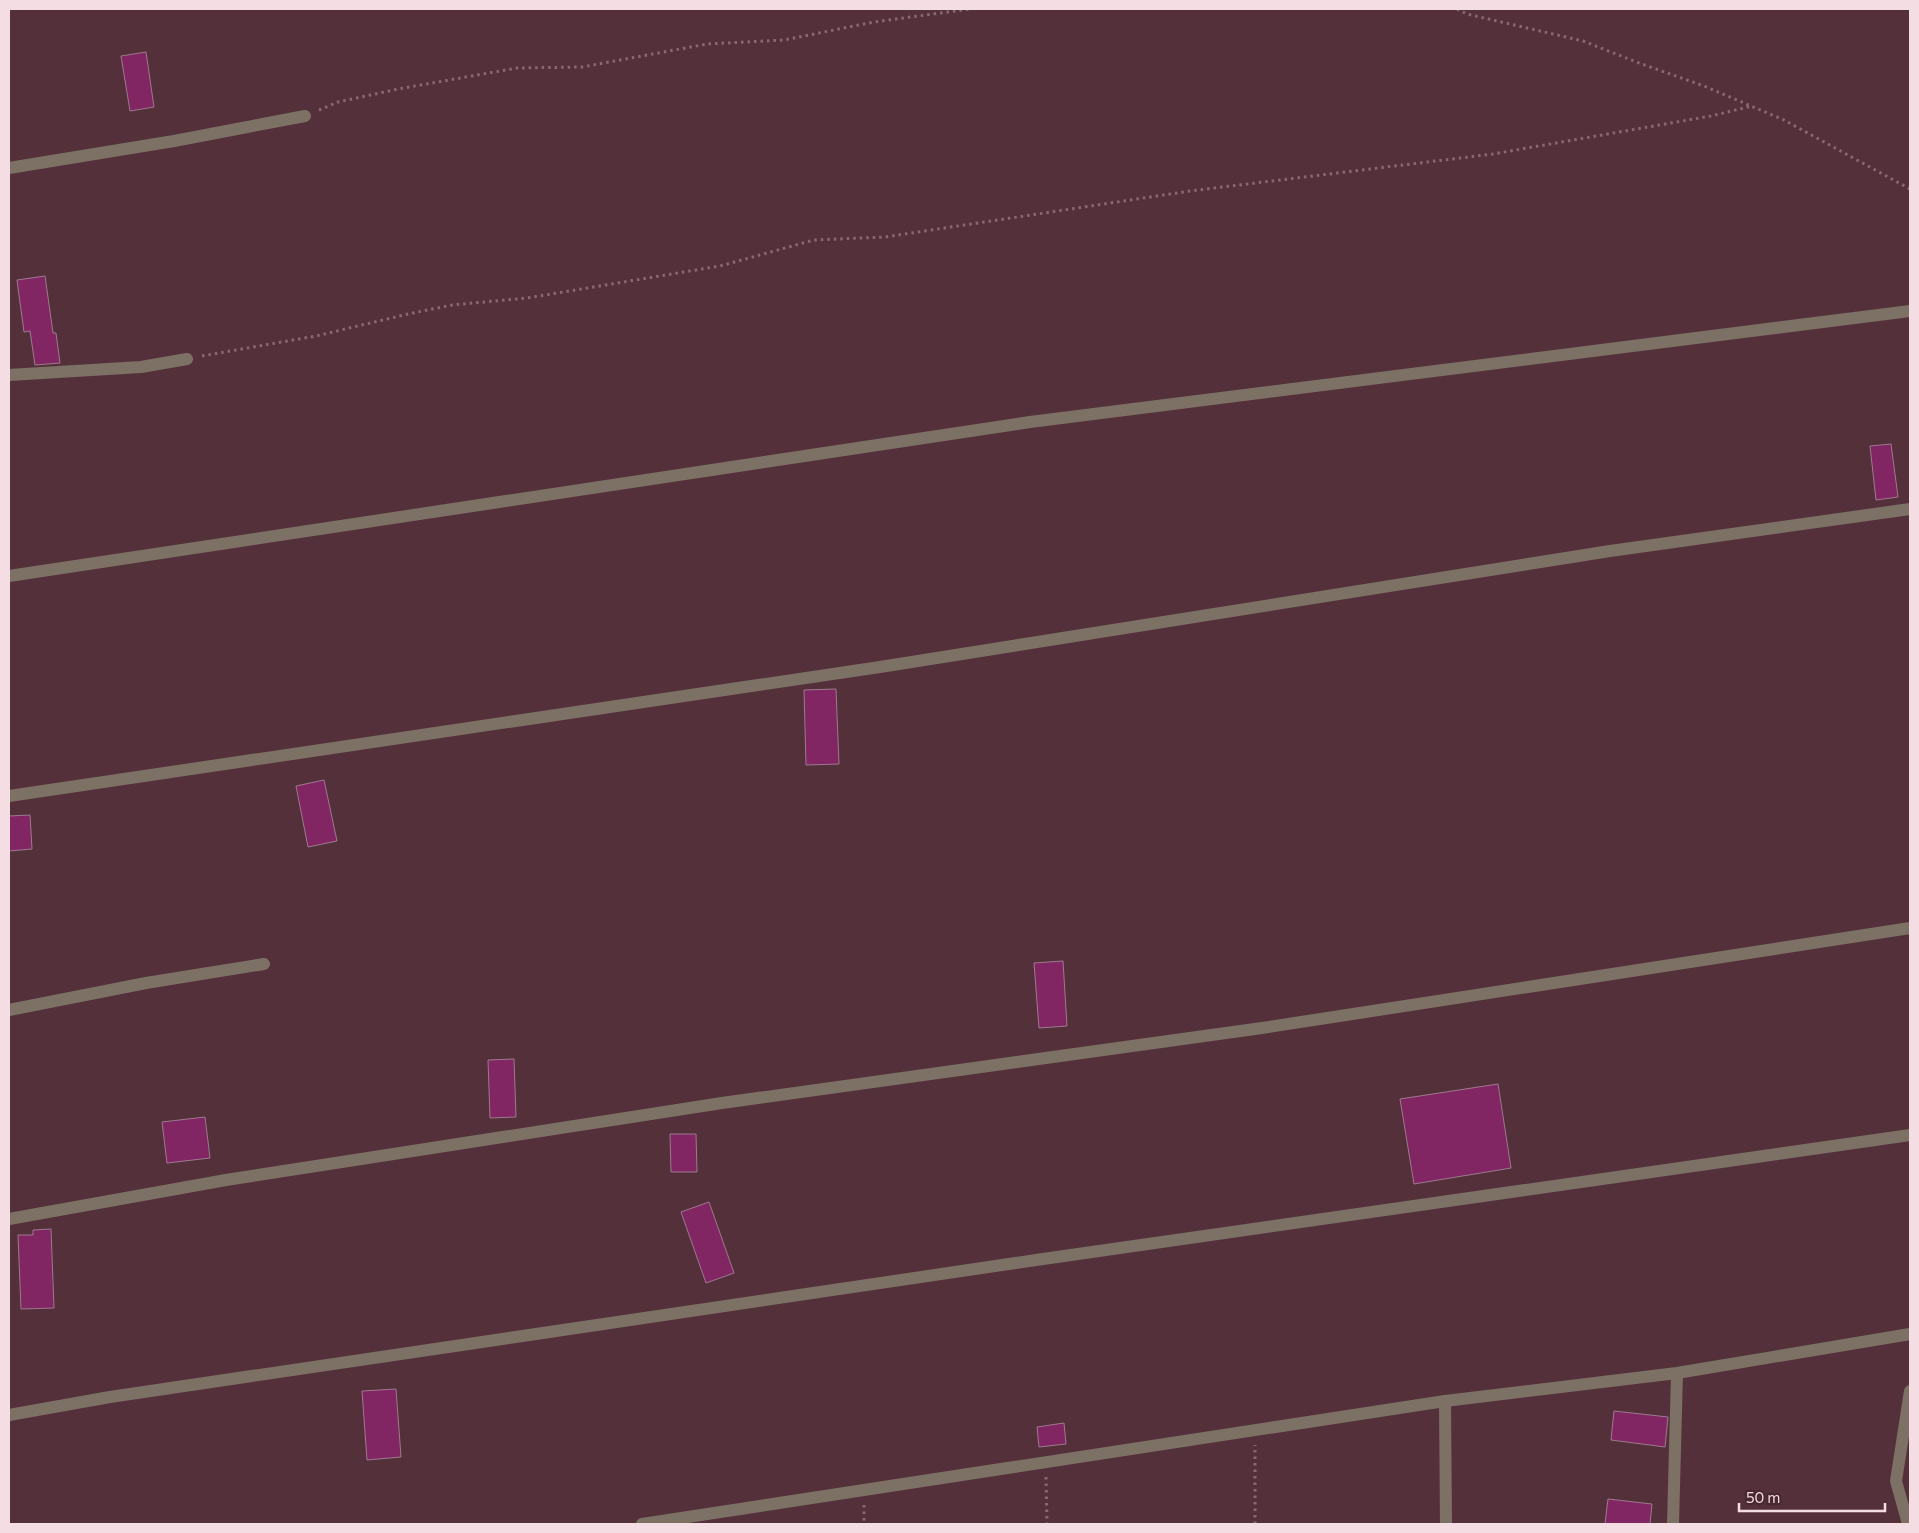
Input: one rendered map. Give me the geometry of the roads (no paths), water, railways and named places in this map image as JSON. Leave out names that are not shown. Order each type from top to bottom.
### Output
[{"type":"street","points":[[9,168],[174,141],[304,116]]},
{"type":"street","points":[[9,576],[1030,422],[1910,311]]},
{"type":"street","points":[[9,375],[142,367],[187,359]]},
{"type":"street","points":[[9,796],[890,665],[1610,551],[1910,509]]},
{"type":"street","points":[[9,1219],[236,1179],[722,1103],[1262,1028],[1910,928]]},
{"type":"street","points":[[9,1010],[136,985],[264,964]]},
{"type":"street","points":[[9,1415],[110,1397],[977,1269],[1910,1136]]},
{"type":"street","points":[[642,1524],[1445,1401],[1678,1373],[1910,1334]]},
{"type":"street","points":[[1673,1524],[1678,1373]]},
{"type":"street","points":[[1908,1524],[1896,1481],[1910,1391]]},
{"type":"street","points":[[1445,1401],[1446,1524]]}]
